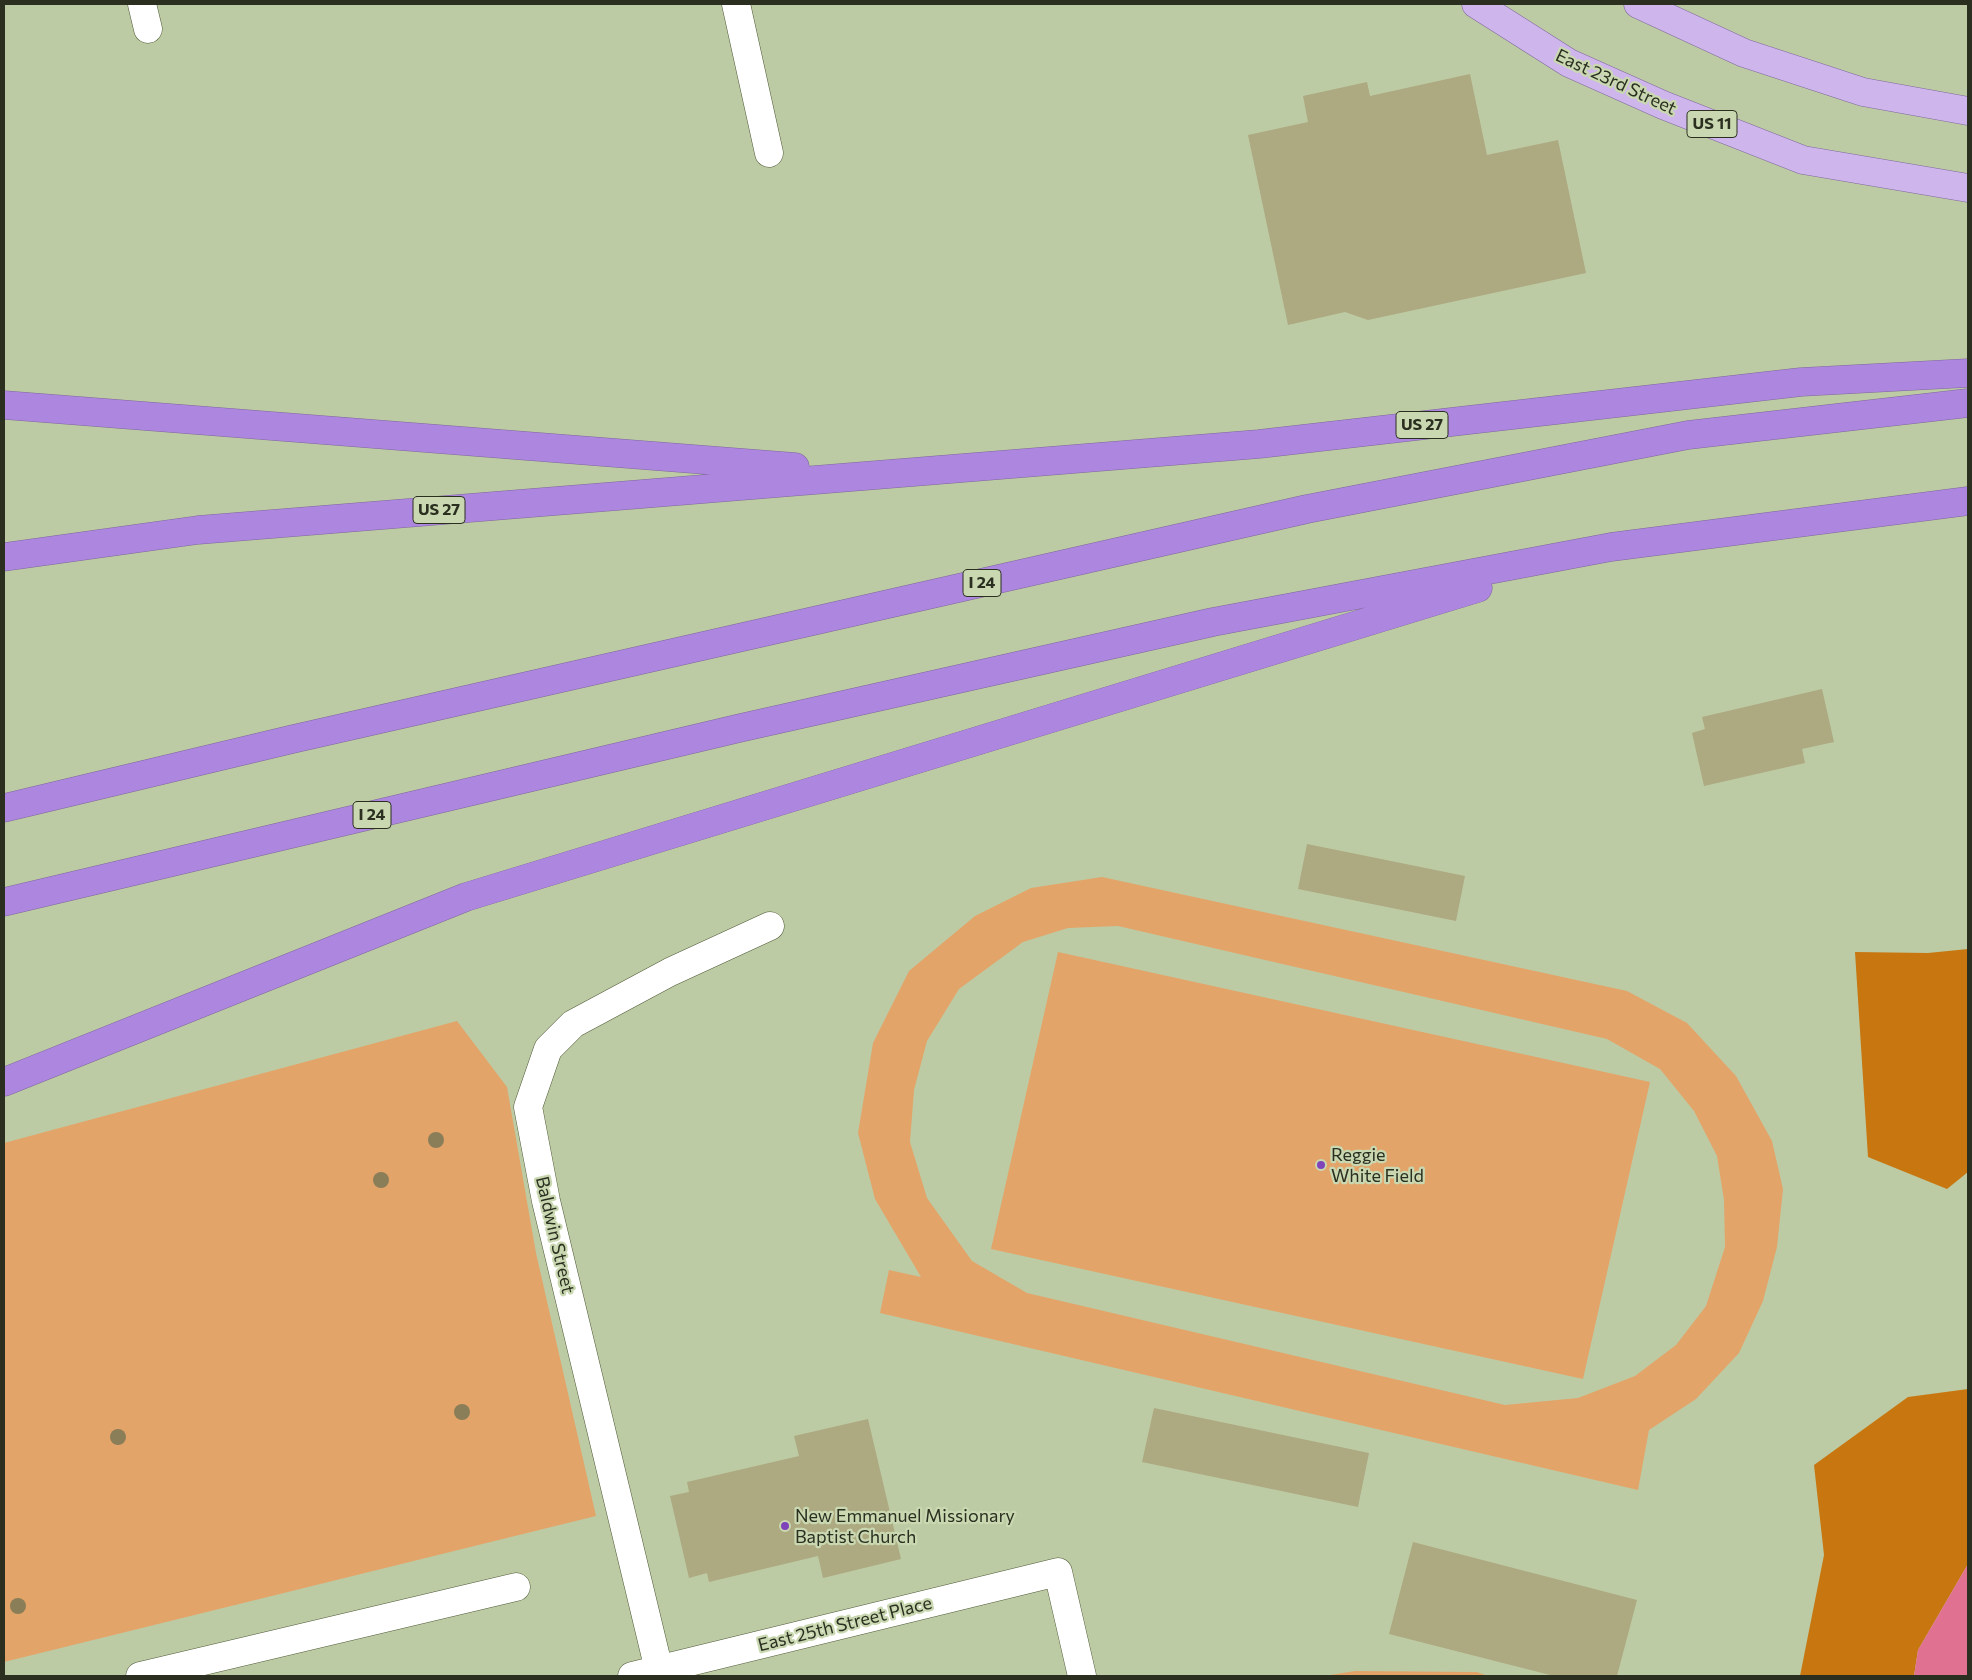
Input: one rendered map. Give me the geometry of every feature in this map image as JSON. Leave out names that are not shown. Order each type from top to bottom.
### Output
[{"type":"highway","name":"US 27","points":[[4,557],[198,530],[1259,444],[1801,382],[1968,373]]},
{"type":"highway","name":"I 24","points":[[4,808],[293,739],[1307,509],[1688,435],[1968,403]]},
{"type":"highway","points":[[4,405],[876,474]]},
{"type":"highway","name":"I 24","points":[[4,902],[749,726],[1213,622],[1611,547],[1968,501]]},
{"type":"highway","points":[[4,1082],[466,897],[1611,547]]},
{"type":"main road","name":"East 23rd Street","points":[[1476,4],[1569,63],[1663,105],[1803,160],[1968,188]]},
{"type":"main road","points":[[1638,4],[1744,53],[1817,77],[1864,92],[1968,111]]},
{"type":"street","points":[[736,4],[769,153]]},
{"type":"street","name":"Baldwin Street","points":[[659,1670],[546,1201],[528,1107],[548,1049],[573,1024],[670,972],[770,926]]},
{"type":"street","name":"East 25th Street Place","points":[[632,1676],[1058,1572],[1082,1676]]},
{"type":"street","points":[[140,1676],[516,1587]]},
{"type":"shaded area","points":[[1102,877],[1627,991],[1687,1023],[1736,1076],[1772,1141],[1783,1189],[1777,1247],[1763,1301],[1739,1353],[1696,1399],[1649,1430],[1638,1490],[880,1313],[889,1270],[921,1277],[875,1199],[858,1133],[873,1043],[909,971],[975,916],[1031,888]],"holes":[[[1118,926],[1607,1039],[1660,1069],[1694,1111],[1717,1156],[1724,1200],[1725,1247],[1706,1306],[1676,1345],[1635,1376],[1578,1398],[1505,1405],[1027,1293],[972,1261],[927,1198],[910,1142],[914,1090],[927,1041],[959,989],[1023,942],[1068,928]]]},
{"type":"shaded area","points":[[1968,949],[1968,1172],[1947,1189],[1868,1157],[1855,952],[1928,953]]},
{"type":"shaded area","name":"Reggie White Field","points":[[1058,952],[1650,1082],[1583,1379],[991,1249]]},
{"type":"shaded area","points":[[457,1021],[507,1087],[536,1253],[596,1516],[4,1662],[4,1143]]},
{"type":"shaded area","points":[[1968,1389],[1968,1564],[1918,1650],[1914,1676],[1800,1676],[1824,1555],[1814,1465],[1908,1397]]},
{"type":"shaded area","points":[[1968,1564],[1968,1676],[1914,1676],[1918,1650]]},
{"type":"shaded area","points":[[1355,1671],[1477,1672],[1488,1676],[1324,1676]]},
{"type":"building","points":[[1470,74],[1487,155],[1558,140],[1586,273],[1368,320],[1345,312],[1288,325],[1248,135],[1308,122],[1303,96],[1367,82],[1370,96]]},
{"type":"building","points":[[1822,689],[1834,742],[1802,749],[1805,763],[1704,786],[1692,733],[1705,729],[1702,717]]},
{"type":"building","points":[[1307,844],[1465,876],[1456,921],[1298,889]]},
{"type":"building","points":[[1154,1408],[1369,1453],[1358,1507],[1142,1462]]},
{"type":"building","name":"New Emmanuel Missionary Baptist Church","points":[[868,1419],[901,1559],[823,1578],[818,1556],[709,1582],[707,1573],[689,1578],[670,1496],[689,1492],[687,1482],[799,1456],[794,1436]]},
{"type":"building","points":[[1413,1542],[1637,1600],[1617,1676],[1554,1676],[1389,1634]]},
{"type":"place","name":"Reggie White Field","points":[[1321,1165]]},
{"type":"place","name":"New Emmanuel Missionary Baptist Church","points":[[785,1526]]}]
